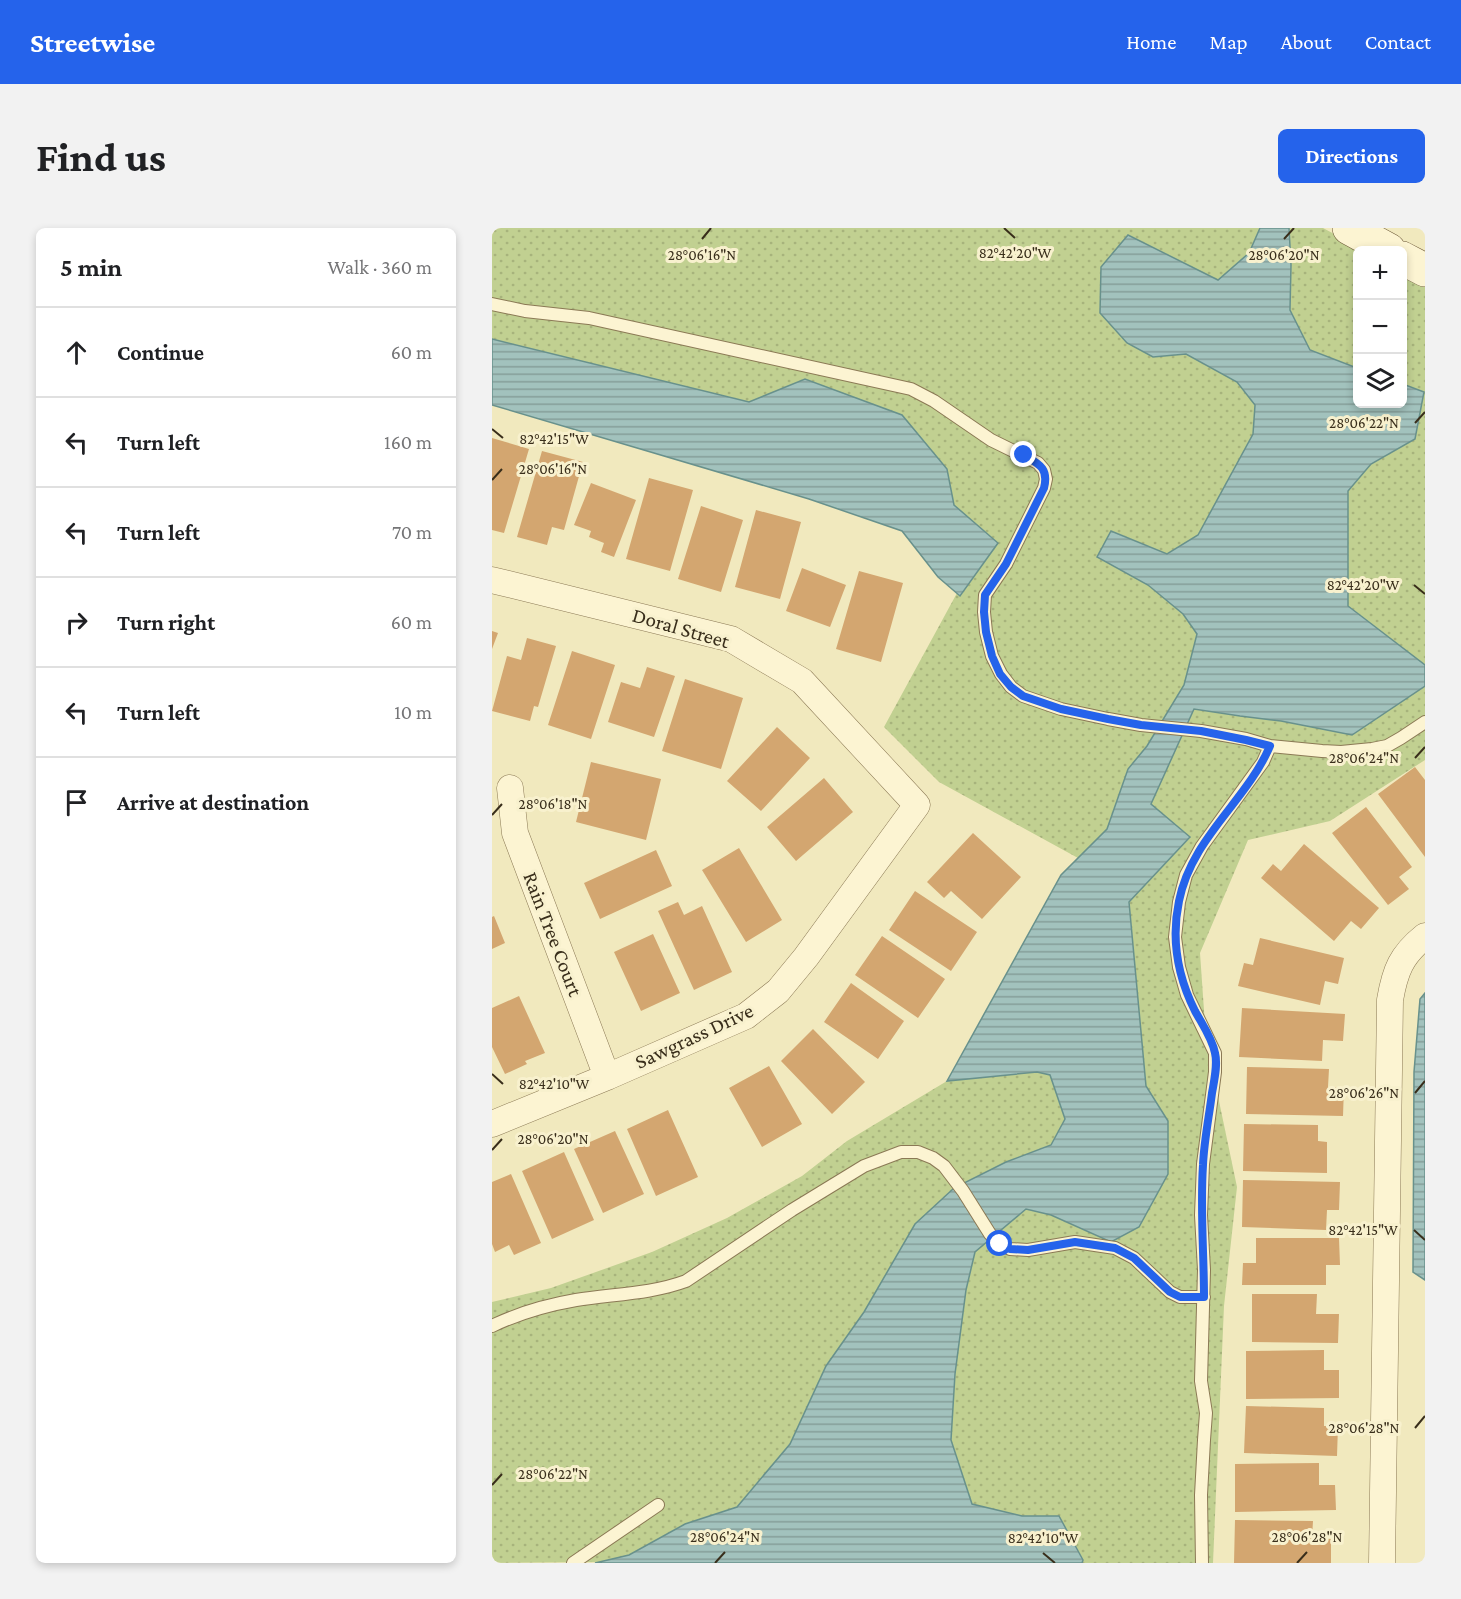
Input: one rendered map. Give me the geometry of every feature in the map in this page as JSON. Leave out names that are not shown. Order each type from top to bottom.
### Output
[{"type":"street","points":[[1349,228],[1382,246]]},
{"type":"street","points":[[1407,261],[1425,270]]},
{"type":"street","name":"Doral Street","points":[[492,580],[731,639],[802,681],[917,805]]},
{"type":"street","name":"Rain Tree Court","points":[[510,788],[515,833],[607,1077]]},
{"type":"street","name":"Sawgrass Drive","points":[[492,1124],[747,1016],[778,991],[917,805]]},
{"type":"street","points":[[1382,1563],[1390,1000],[1394,976],[1404,957],[1425,936]]},
{"type":"lane","points":[[492,304],[525,311],[589,318],[911,389],[934,401],[991,440],[1038,463],[1044,470],[1046,479],[1044,488],[1006,564],[985,595],[986,632],[992,656],[1000,674],[1023,696],[1061,709],[1141,725],[1201,731],[1270,746],[1341,752],[1387,746],[1425,722]]},
{"type":"lane","points":[[1202,1563],[1201,1495],[1206,1413],[1201,1381],[1204,1297],[1201,1215],[1203,1164],[1215,1072],[1215,1053],[1187,994],[1179,967],[1175,937],[1179,902],[1186,875],[1202,846],[1263,762],[1270,746]]},
{"type":"lane","points":[[492,1326],[552,1304],[650,1291],[686,1281],[792,1210],[864,1166],[901,1152],[918,1152],[933,1158],[944,1166],[990,1234],[1000,1244],[1010,1249],[1028,1250],[1075,1242],[1115,1248],[1134,1258],[1170,1292],[1180,1297],[1204,1297]]},
{"type":"lane","points":[[573,1563],[658,1505]]},
{"type":"green space","points":[[492,228],[1260,228],[1249,253],[1218,280],[1175,260],[1153,357],[1186,354],[1237,382],[1255,405],[1253,434],[1198,535],[1167,554],[1112,531],[1097,557],[1148,585],[1183,614],[1197,634],[1184,685],[1147,746],[1128,769],[1107,829],[1078,858],[939,782],[884,727],[957,593],[960,595],[998,543],[954,505],[947,469],[805,379],[749,402],[492,339]]},
{"type":"green space","points":[[1289,228],[1323,228],[1357,246],[1353,246],[1353,366],[1310,350],[1290,310]]},
{"type":"green space","points":[[1407,274],[1425,285],[1425,665],[1348,607],[1348,491],[1371,464],[1415,439],[1423,392],[1407,386]]},
{"type":"green space","points":[[1425,686],[1425,760],[1330,821],[1248,840],[1200,953],[1206,1039],[1237,1187],[1224,1306],[1213,1563],[1082,1563],[1083,1559],[1059,1516],[1022,1516],[972,1504],[951,1440],[955,1374],[966,1290],[975,1252],[1026,1209],[1051,1215],[1111,1242],[1168,1121],[1146,1086],[1129,901],[1190,838],[1151,804],[1194,709],[1352,734]]},
{"type":"green space","points":[[1037,1072],[1050,1075],[1065,1119],[1051,1145],[1006,1162],[954,1188],[826,1366],[790,1444],[737,1507],[685,1524],[629,1555],[601,1562],[492,1563],[492,1302],[551,1288],[652,1252],[727,1218],[802,1176],[847,1141],[947,1081]]},
{"type":"water","points":[[1260,228],[1289,228],[1290,310],[1310,350],[1353,366],[1353,408],[1407,408],[1407,386],[1424,392],[1415,439],[1371,464],[1348,491],[1348,606],[1425,665],[1425,686],[1352,735],[1281,721],[1194,709],[1151,804],[1190,837],[1129,902],[1146,1086],[1168,1121],[1168,1174],[1139,1227],[1111,1242],[1051,1215],[1026,1209],[975,1252],[966,1290],[955,1374],[951,1440],[972,1504],[1022,1516],[1059,1516],[1083,1560],[1082,1563],[595,1563],[629,1555],[685,1524],[737,1507],[790,1444],[826,1366],[864,1312],[915,1224],[954,1188],[1006,1162],[1051,1145],[1065,1119],[1050,1075],[1037,1072],[947,1081],[1061,875],[1107,829],[1128,769],[1147,746],[1184,685],[1197,634],[1183,614],[1148,585],[1097,557],[1111,531],[1167,554],[1198,535],[1253,434],[1255,405],[1237,382],[1186,354],[1153,357],[1127,343],[1100,313],[1101,267],[1128,235],[1218,280],[1249,253]]},
{"type":"water","points":[[492,339],[749,402],[805,379],[902,415],[947,469],[954,505],[998,543],[960,596],[938,577],[902,531],[809,499],[492,405]]},
{"type":"water","points":[[1425,993],[1425,1280],[1413,1272],[1414,1072],[1420,999]]},
{"type":"building","points":[[492,438],[529,449],[504,533],[492,530]]},
{"type":"building","points":[[542,451],[583,462],[564,530],[552,527],[547,545],[517,537]]},
{"type":"building","points":[[649,478],[693,490],[670,571],[626,559]]},
{"type":"building","points":[[591,483],[636,500],[614,557],[601,552],[604,543],[589,537],[591,531],[574,525]]},
{"type":"building","points":[[701,506],[743,520],[721,592],[678,579]]},
{"type":"building","points":[[756,510],[801,522],[780,599],[735,587]]},
{"type":"building","points":[[802,568],[846,585],[830,627],[786,611]]},
{"type":"building","points":[[859,571],[903,583],[881,662],[836,649]]},
{"type":"building","points":[[492,631],[498,633],[492,649]]},
{"type":"building","points":[[527,638],[556,646],[538,707],[534,706],[530,721],[492,711],[507,656],[521,660]]},
{"type":"building","points":[[572,651],[615,665],[591,739],[548,725]]},
{"type":"building","points":[[647,667],[675,676],[654,737],[608,722],[621,682],[640,688]]},
{"type":"building","points":[[685,679],[743,698],[721,769],[662,751]]},
{"type":"building","points":[[777,727],[810,758],[761,811],[727,781]]},
{"type":"building","points":[[591,762],[661,779],[646,840],[576,822]]},
{"type":"building","points":[[1415,767],[1425,780],[1425,857],[1378,794]]},
{"type":"building","points":[[824,778],[853,812],[796,861],[767,827]]},
{"type":"building","points":[[1366,807],[1412,867],[1399,877],[1409,889],[1388,905],[1332,833]]},
{"type":"building","points":[[973,833],[1021,877],[982,919],[951,891],[944,898],[927,882]]},
{"type":"building","points":[[1304,844],[1379,908],[1361,929],[1351,921],[1334,941],[1261,878],[1273,864],[1281,871]]},
{"type":"building","points":[[739,848],[782,920],[746,942],[702,870]]},
{"type":"building","points":[[656,850],[672,886],[600,919],[584,883]]},
{"type":"building","points":[[915,891],[977,932],[951,971],[889,930]]},
{"type":"building","points":[[678,902],[684,915],[702,906],[732,972],[694,990],[658,911]]},
{"type":"building","points":[[494,916],[505,943],[492,949],[492,917]]},
{"type":"building","points":[[653,934],[680,993],[641,1011],[614,952]]},
{"type":"building","points":[[882,936],[945,979],[918,1018],[855,975]]},
{"type":"building","points":[[1260,938],[1344,958],[1338,984],[1325,981],[1320,1005],[1238,986],[1244,963],[1253,965]]},
{"type":"building","points":[[851,983],[904,1021],[878,1059],[824,1022]]},
{"type":"building","points":[[519,996],[545,1053],[525,1061],[527,1064],[505,1074],[492,1047],[492,1008]]},
{"type":"building","points":[[1242,1008],[1345,1014],[1343,1041],[1323,1040],[1322,1061],[1239,1057]]},
{"type":"building","points":[[813,1029],[865,1082],[832,1114],[781,1061]]},
{"type":"building","points":[[769,1066],[802,1124],[762,1147],[729,1088]]},
{"type":"building","points":[[1247,1067],[1329,1069],[1328,1087],[1344,1087],[1343,1116],[1246,1114]]},
{"type":"building","points":[[668,1110],[698,1177],[656,1196],[627,1129]]},
{"type":"building","points":[[1244,1124],[1318,1125],[1318,1141],[1327,1142],[1327,1173],[1243,1171]]},
{"type":"building","points":[[615,1131],[644,1194],[603,1213],[574,1149]]},
{"type":"building","points":[[564,1152],[594,1220],[552,1239],[522,1171]]},
{"type":"building","points":[[511,1174],[541,1243],[514,1255],[509,1245],[495,1252],[492,1244],[492,1182]]},
{"type":"building","points":[[1243,1180],[1340,1182],[1339,1210],[1327,1210],[1326,1230],[1242,1227]]},
{"type":"building","points":[[1256,1238],[1339,1238],[1340,1265],[1326,1265],[1326,1285],[1242,1285],[1243,1263],[1256,1263]]},
{"type":"building","points":[[1252,1294],[1317,1294],[1316,1314],[1339,1314],[1338,1343],[1252,1342]]},
{"type":"building","points":[[1324,1350],[1324,1370],[1339,1370],[1339,1398],[1246,1399],[1246,1351]]},
{"type":"building","points":[[1246,1406],[1324,1408],[1324,1426],[1338,1426],[1337,1456],[1244,1453]]},
{"type":"building","points":[[1319,1463],[1319,1485],[1335,1485],[1336,1510],[1235,1512],[1235,1464]]},
{"type":"building","points":[[1235,1520],[1313,1521],[1312,1538],[1331,1539],[1331,1563],[1234,1563]]},
{"type":"route","points":[[1000,1244],[1010,1249],[1028,1250],[1075,1242],[1115,1248],[1134,1258],[1170,1292],[1180,1297],[1204,1297],[1201,1215],[1203,1164],[1215,1072],[1215,1053],[1187,994],[1179,967],[1175,937],[1179,902],[1186,875],[1202,846],[1263,762],[1270,746],[1201,731],[1141,725],[1061,709],[1023,696],[1000,674],[992,656],[986,632],[985,595],[1006,564],[1044,488],[1046,479],[1044,470],[1038,463],[1024,455]]}]
